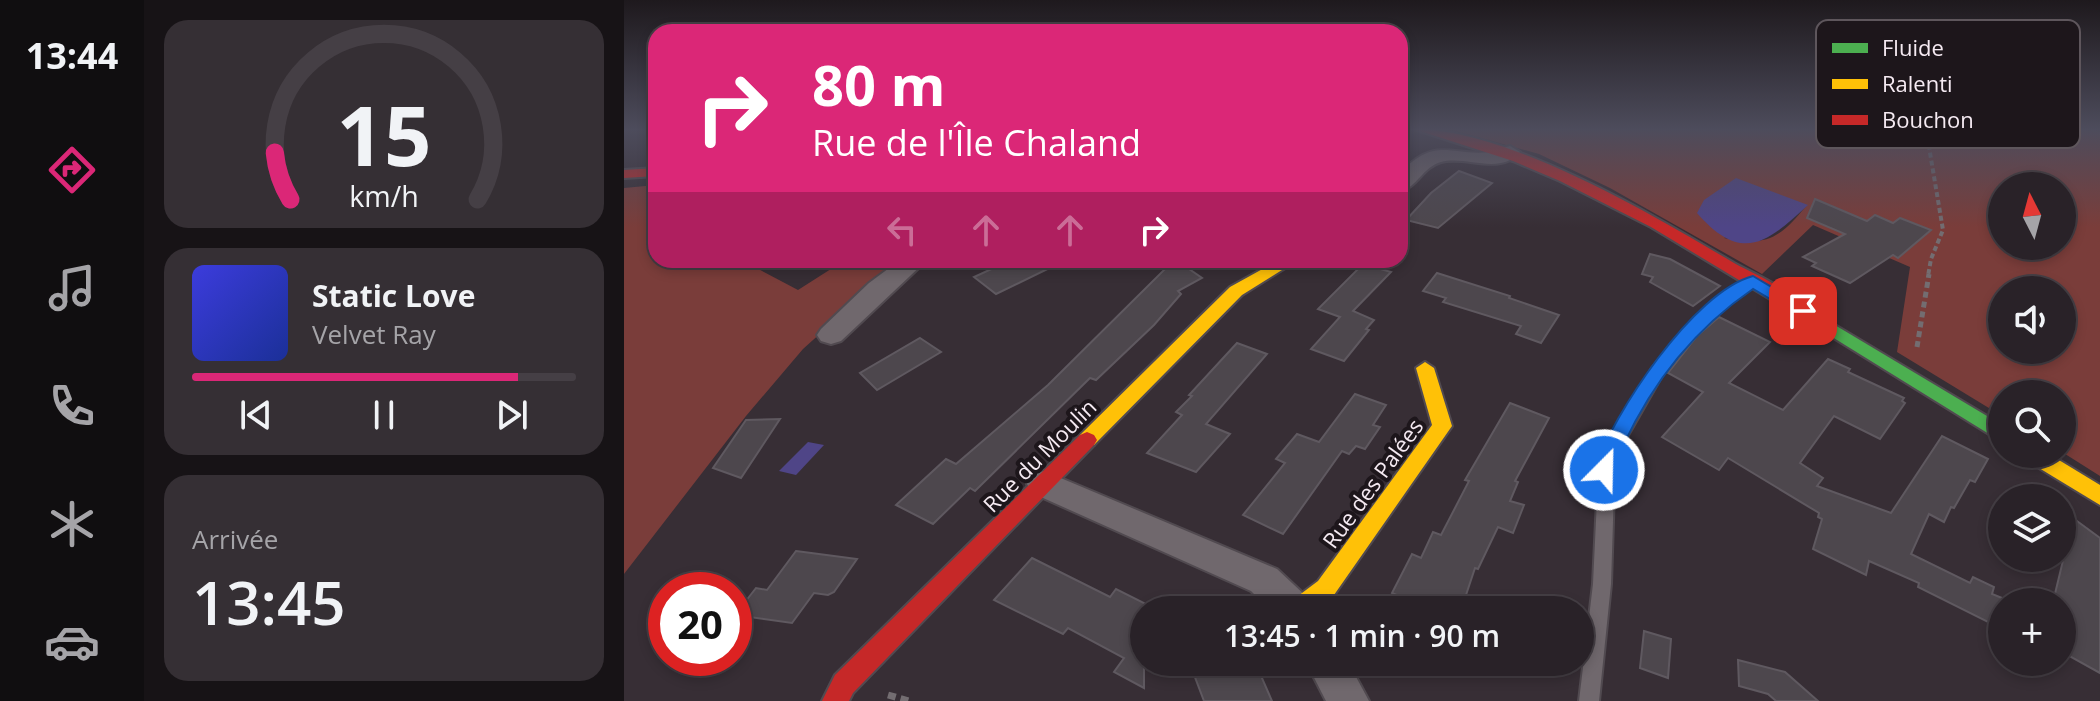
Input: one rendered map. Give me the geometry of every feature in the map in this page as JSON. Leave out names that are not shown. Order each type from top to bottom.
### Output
[{"type":"street","points":[[1408,178],[1426,162]]},
{"type":"street","points":[[1533,162],[1576,180],[1753,281],[1988,426]]},
{"type":"street","points":[[624,174],[648,172]]},
{"type":"street","points":[[831,335],[878,289],[905,268]]},
{"type":"street","name":"Rue du Moulin","points":[[835,701],[844,684],[1236,291],[1274,268]]},
{"type":"street","name":"Rue des Palées","points":[[1315,596],[1326,588],[1442,426],[1425,368]]},
{"type":"street","points":[[2055,468],[2100,496]]},
{"type":"street","points":[[1044,484],[1264,580],[1282,596]]},
{"type":"street","points":[[1334,676],[1348,701]]},
{"type":"lane","points":[[1589,701],[1602,584],[1607,458],[1657,371],[1690,331],[1753,281]]},
{"type":"path","points":[[1903,371],[1914,361],[1931,259],[1943,230],[1932,162]]},
{"type":"shaded area","points":[[1555,162],[2100,162],[2100,476],[2076,461],[2076,380],[1988,380],[1988,407],[1897,352],[1910,267],[1813,225],[1762,274],[1610,188]],"holes":[[[1807,205],[1789,225],[1762,240],[1724,238]]]},
{"type":"shaded area","points":[[1736,178],[1808,205],[1767,238],[1741,243],[1728,239],[1697,213],[1704,200]]},
{"type":"shaded area","points":[[648,186],[648,268],[756,268],[798,290],[832,268],[893,268],[803,349],[746,416],[624,574],[624,188]]},
{"type":"shaded area","points":[[808,442],[824,445],[796,475],[779,471]]},
{"type":"building","points":[[1459,171],[1492,183],[1438,228],[1408,220],[1431,193]]},
{"type":"building","points":[[1815,199],[1867,221],[1875,215],[1893,223],[1900,218],[1931,230],[1898,258],[1893,255],[1850,283],[1812,266],[1816,263],[1803,257],[1845,234],[1807,218]]},
{"type":"building","points":[[1650,254],[1670,259],[1720,286],[1693,306],[1650,282],[1653,277],[1642,274]]},
{"type":"building","points":[[994,268],[1050,268],[996,294],[974,277]]},
{"type":"building","points":[[1166,268],[1188,268],[1202,278],[1178,291],[1181,294],[1154,325],[1096,380],[1090,378],[975,491],[970,488],[933,524],[896,505],[946,459],[956,464],[1048,385]]},
{"type":"building","points":[[1359,268],[1391,272],[1353,311],[1374,320],[1344,361],[1311,349],[1340,317],[1318,309]]},
{"type":"building","points":[[1437,273],[1559,315],[1541,343],[1516,334],[1521,326],[1443,302],[1446,298],[1423,291]]},
{"type":"building","points":[[1719,317],[1770,342],[1729,383],[1783,410],[1828,359],[1850,369],[1848,372],[1904,398],[1902,401],[1905,403],[1880,439],[1834,416],[1800,463],[1823,478],[1817,486],[1891,513],[1942,436],[1988,459],[1975,482],[1970,480],[1954,508],[1951,507],[1944,522],[1929,514],[1911,554],[1970,583],[1973,577],[1994,587],[1988,588],[1988,622],[1918,587],[1919,583],[1869,561],[1866,575],[1813,549],[1822,519],[1818,517],[1819,513],[1728,458],[1719,470],[1662,437],[1703,392],[1668,373],[1697,336]]},
{"type":"building","points":[[920,338],[941,352],[877,390],[860,373]]},
{"type":"building","points":[[1237,343],[1267,354],[1206,424],[1230,434],[1196,472],[1147,453],[1182,415],[1176,412],[1192,396],[1189,395]]},
{"type":"building","points":[[1355,394],[1386,405],[1373,425],[1380,427],[1365,449],[1356,446],[1349,454],[1342,451],[1283,534],[1243,515],[1285,463],[1276,459],[1297,434],[1319,442]]},
{"type":"building","points":[[1510,403],[1549,418],[1515,481],[1518,482],[1510,501],[1524,505],[1513,533],[1498,527],[1478,569],[1475,568],[1466,596],[1399,596],[1392,593],[1412,554],[1421,558],[1433,532],[1441,535],[1469,481],[1465,480]]},
{"type":"building","points":[[780,419],[741,478],[713,468],[746,420]]},
{"type":"building","points":[[2076,520],[2100,538],[2100,673],[2076,660],[2076,588],[2056,588],[2060,572],[2076,572]]},
{"type":"building","points":[[796,551],[857,559],[834,592],[828,595],[814,593],[792,623],[752,617],[752,593],[756,588],[767,590]]},
{"type":"building","points":[[1032,558],[1110,597],[1116,589],[1130,596],[1130,676],[1144,676],[1144,688],[1114,672],[1124,658],[1068,628],[1063,634],[994,600]]},
{"type":"building","points":[[1644,631],[1671,639],[1668,678],[1640,668]]},
{"type":"building","points":[[1738,660],[1785,672],[1818,701],[1776,701],[1768,694],[1739,686]]},
{"type":"building","points":[[1195,676],[1261,676],[1272,701],[1204,701]]},
{"type":"traffic: fast","points":[[1788,302],[1988,426]]},
{"type":"traffic: slow","points":[[1087,440],[1236,291],[1276,268]]},
{"type":"traffic: slow","points":[[1316,596],[1326,588],[1442,426],[1425,368]]},
{"type":"traffic: slow","points":[[2055,468],[2100,496]]},
{"type":"traffic: jam","points":[[1527,162],[1656,224],[1788,302]]},
{"type":"traffic: jam","points":[[624,174],[648,172]]},
{"type":"traffic: jam","points":[[835,701],[844,684],[1087,440]]},
{"type":"route","points":[[1604,470],[1612,446],[1657,371],[1690,331],[1719,305],[1753,281],[1803,311]]}]
